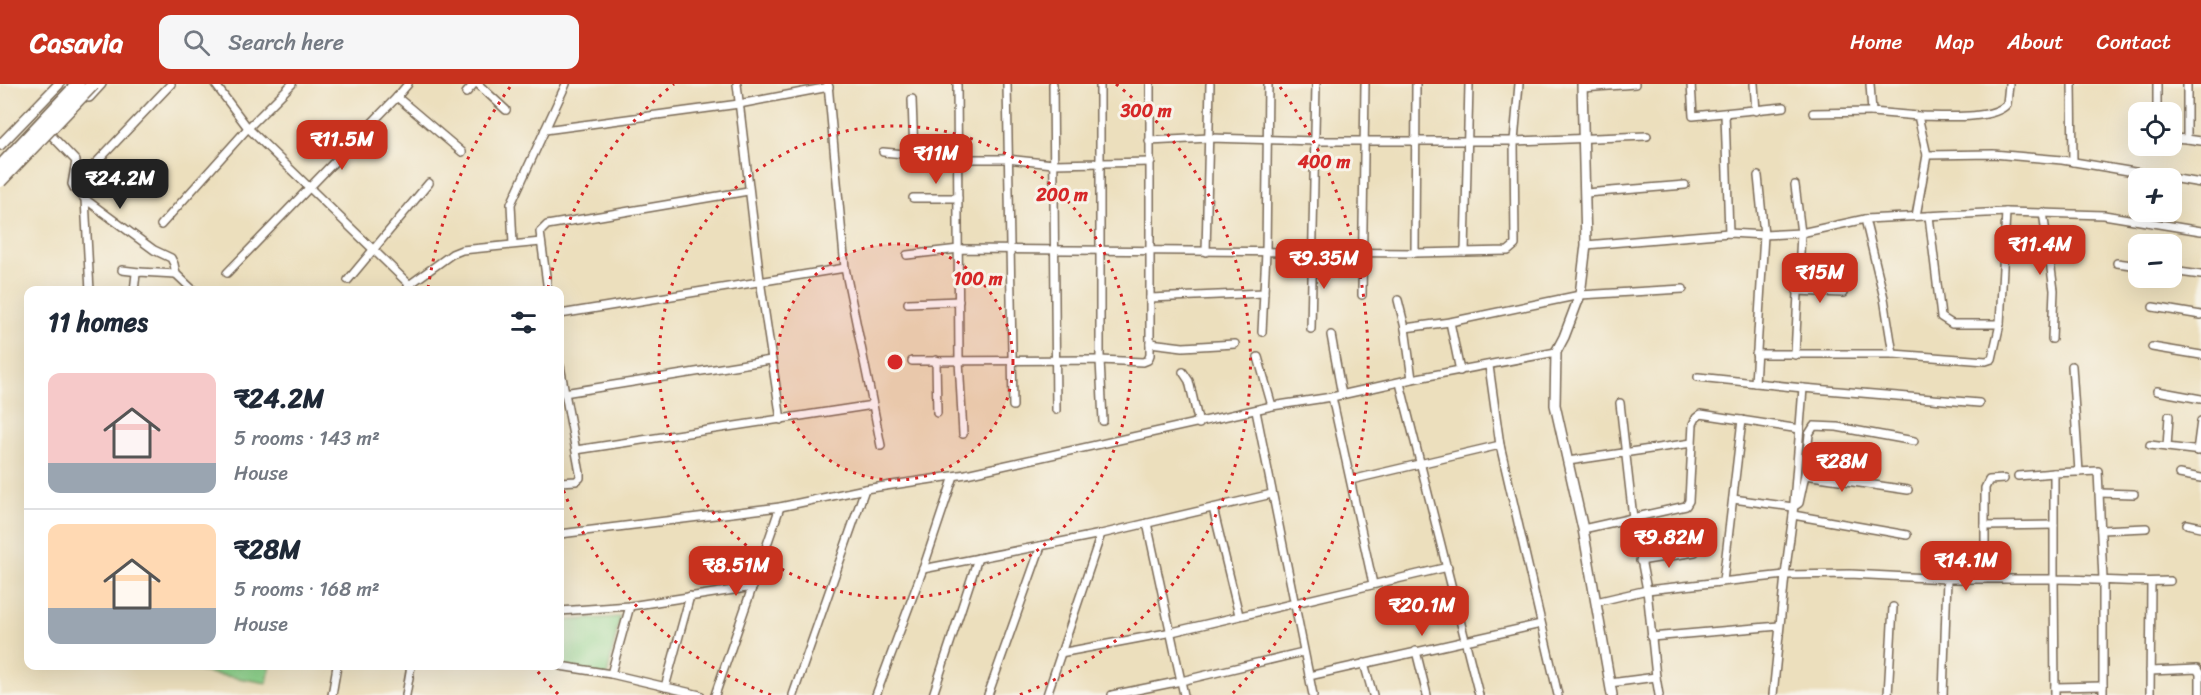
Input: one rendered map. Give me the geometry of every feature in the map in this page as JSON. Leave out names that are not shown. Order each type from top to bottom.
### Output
[{"type":"highway","points":[[0,167],[78,84]]},
{"type":"highway","points":[[0,181],[93,88]]},
{"type":"street","points":[[0,145],[59,84]]},
{"type":"street","points":[[84,84],[93,88]]},
{"type":"street","points":[[0,190],[93,88],[101,84]]},
{"type":"street","points":[[94,165],[171,84]]},
{"type":"street","points":[[215,84],[248,128],[373,250],[405,286]]},
{"type":"street","points":[[161,225],[248,128],[292,84]]},
{"type":"street","points":[[227,273],[408,84]]},
{"type":"street","points":[[466,93],[476,84],[506,110]]},
{"type":"street","points":[[513,244],[511,204],[566,84]]},
{"type":"street","points":[[737,84],[748,191],[771,360],[782,420]]},
{"type":"street","points":[[957,84],[959,360],[963,434]]},
{"type":"street","points":[[1006,84],[1013,406]]},
{"type":"street","points":[[1053,84],[1056,410]]},
{"type":"street","points":[[1100,84],[1100,360],[1103,421]]},
{"type":"street","points":[[912,361],[1100,360],[1143,362],[1148,360],[1150,355],[1150,84]]},
{"type":"street","points":[[1206,252],[1209,84]]},
{"type":"street","points":[[1262,333],[1266,252],[1268,84]]},
{"type":"street","points":[[1311,328],[1316,84]]},
{"type":"street","points":[[1362,295],[1365,84]]},
{"type":"street","points":[[1415,252],[1416,84]]},
{"type":"street","points":[[1465,252],[1468,84]]},
{"type":"street","points":[[907,255],[959,249],[1206,252],[1508,251],[1515,245],[1514,141],[1519,84]]},
{"type":"street","points":[[1612,695],[1583,529],[1555,405],[1556,352],[1580,295],[1586,245],[1583,86],[1635,84]]},
{"type":"street","points":[[1691,84],[1694,116],[1784,107]]},
{"type":"street","points":[[1754,84],[1756,111]]},
{"type":"street","points":[[1870,84],[1872,112]]},
{"type":"street","points":[[1813,113],[1872,112],[1918,116],[1959,116],[1997,112],[2007,104],[2009,84]]},
{"type":"street","points":[[2072,84],[2073,162]]},
{"type":"street","points":[[2157,84],[2157,102]]},
{"type":"street","points":[[2187,84],[2187,139]]},
{"type":"street","points":[[545,130],[739,104],[828,85],[845,268],[881,446]]},
{"type":"street","points":[[397,97],[462,152]]},
{"type":"street","points":[[912,99],[914,154]]},
{"type":"street","points":[[1725,114],[1729,233]]},
{"type":"street","points":[[1916,216],[1927,155],[1918,116]]},
{"type":"street","points":[[26,117],[76,161],[72,184],[85,200],[154,250],[171,258],[176,274],[189,286]]},
{"type":"street","points":[[1149,141],[1209,138],[1316,141],[1514,141],[1647,136]]},
{"type":"street","points":[[2182,139],[2201,141]]},
{"type":"street","points":[[883,152],[1053,164],[1151,162]]},
{"type":"street","points":[[1927,155],[1993,154],[2073,162],[2201,183]]},
{"type":"street","points":[[1755,382],[1764,235],[1758,176]]},
{"type":"street","points":[[348,280],[429,183]]},
{"type":"street","points":[[1586,193],[1685,185]]},
{"type":"street","points":[[1795,185],[1800,232],[1795,355]]},
{"type":"street","points":[[547,286],[540,232],[547,225],[748,191]]},
{"type":"street","points":[[913,198],[958,198]]},
{"type":"street","points":[[85,200],[90,286]]},
{"type":"street","points":[[1586,245],[1729,233],[1764,235],[1800,232],[1865,219],[2006,212],[2104,215],[2201,231]]},
{"type":"street","points":[[1756,354],[1893,354],[1986,361],[1992,359],[2000,324],[2006,212]]},
{"type":"street","points":[[2043,212],[2054,290],[2052,339]]},
{"type":"street","points":[[1929,216],[1941,317],[1952,324],[2000,324]]},
{"type":"street","points":[[1865,219],[1884,298],[1893,354]]},
{"type":"street","points":[[410,286],[452,254],[469,249],[541,242]]},
{"type":"street","points":[[2116,263],[2128,265]]},
{"type":"street","points":[[564,313],[845,268]]},
{"type":"street","points":[[122,270],[176,274]]},
{"type":"street","points":[[135,286],[136,274],[139,272]]},
{"type":"street","points":[[2182,272],[2201,275]]},
{"type":"street","points":[[1405,328],[1450,322],[1580,295],[1683,289]]},
{"type":"street","points":[[1797,291],[1843,292]]},
{"type":"street","points":[[1150,298],[1264,293]]},
{"type":"street","points":[[1398,300],[1405,328],[1412,379]]},
{"type":"street","points":[[908,303],[959,301]]},
{"type":"street","points":[[2153,307],[2201,315]]},
{"type":"street","points":[[1450,322],[1460,371]]},
{"type":"street","points":[[1331,334],[1342,395]]},
{"type":"street","points":[[1150,343],[1183,347],[1235,344]]},
{"type":"street","points":[[2152,347],[2201,355]]},
{"type":"street","points":[[564,534],[780,507],[865,489],[954,476],[1199,424],[1272,406],[1332,397],[1412,379],[1556,352]]},
{"type":"street","points":[[1258,357],[1272,406]]},
{"type":"street","points":[[564,482],[576,481],[580,478],[564,393],[771,360]]},
{"type":"street","points":[[936,360],[937,413]]},
{"type":"street","points":[[1489,366],[1500,445],[1558,695]]},
{"type":"street","points":[[2072,366],[2079,472]]},
{"type":"street","points":[[1183,372],[1189,381],[1199,424]]},
{"type":"street","points":[[1698,377],[1979,403]]},
{"type":"street","points":[[1400,382],[1479,695]]},
{"type":"street","points":[[1773,695],[1793,511],[1803,388]]},
{"type":"street","points":[[2157,392],[2201,399]]},
{"type":"street","points":[[1332,397],[1373,585]]},
{"type":"street","points":[[1620,403],[1633,518],[1647,590],[1659,695]]},
{"type":"street","points":[[576,450],[873,405]]},
{"type":"street","points":[[1256,411],[1313,695]]},
{"type":"street","points":[[1583,529],[1686,506],[1689,501],[1693,424],[1701,414],[1800,429]]},
{"type":"street","points":[[2167,447],[2169,416]]},
{"type":"street","points":[[1723,581],[1742,420]]},
{"type":"street","points":[[2150,445],[2199,451],[2201,422]]},
{"type":"street","points":[[1793,511],[1799,503],[1805,475],[1809,434],[1814,426],[1837,427],[1914,441]]},
{"type":"street","points":[[1568,461],[1692,443]]},
{"type":"street","points":[[1351,480],[1500,445]]},
{"type":"street","points":[[2018,476],[2098,471],[2103,579],[2103,695]]},
{"type":"street","points":[[2054,473],[2055,691],[2103,686]]},
{"type":"street","points":[[2179,474],[2201,478]]},
{"type":"street","points":[[1805,475],[1908,490]]},
{"type":"street","points":[[876,695],[954,476]]},
{"type":"street","points":[[1985,579],[1986,484],[1989,480],[2004,479]]},
{"type":"street","points":[[793,695],[865,489]]},
{"type":"street","points":[[2099,493],[2134,494]]},
{"type":"street","points":[[923,568],[1101,534],[1272,494]]},
{"type":"street","points":[[1733,499],[1907,535]]},
{"type":"street","points":[[715,695],[780,507]]},
{"type":"street","points":[[1213,508],[1239,615]]},
{"type":"street","points":[[1147,523],[1184,695]]},
{"type":"street","points":[[2187,524],[2201,527]]},
{"type":"street","points":[[1985,526],[2054,525]]},
{"type":"street","points":[[2101,530],[2146,528]]},
{"type":"street","points":[[1047,695],[1101,534]]},
{"type":"street","points":[[988,695],[1041,546]]},
{"type":"street","points":[[1640,561],[1695,552]]},
{"type":"street","points":[[933,695],[978,558]]},
{"type":"street","points":[[1060,653],[1172,632],[1448,567]]},
{"type":"street","points":[[1596,602],[1647,590],[1785,575],[1850,574],[1947,579],[2170,581]]},
{"type":"street","points":[[1943,695],[1947,579]]},
{"type":"street","points":[[2150,695],[2151,582]]},
{"type":"street","points":[[564,611],[630,606],[753,587]]},
{"type":"street","points":[[665,687],[690,596]]},
{"type":"street","points":[[611,674],[630,606]]},
{"type":"street","points":[[1888,695],[1893,607]]},
{"type":"street","points":[[1309,676],[1541,624]]},
{"type":"street","points":[[1651,637],[1779,626]]},
{"type":"street","points":[[1416,651],[1427,695]]},
{"type":"street","points":[[1112,695],[1304,652]]},
{"type":"street","points":[[1364,663],[1373,695]]},
{"type":"street","points":[[564,667],[611,674],[700,695]]},
{"type":"street","points":[[2150,671],[2197,669],[2200,674],[2200,695]]},
{"type":"street","points":[[332,695],[336,670]]},
{"type":"street","points":[[406,695],[410,670]]},
{"type":"street","points":[[1610,683],[1656,676]]},
{"type":"green space","points":[[620,617],[607,676],[564,668],[564,621]]},
{"type":"green space","points":[[191,670],[269,670],[267,683]]}]
